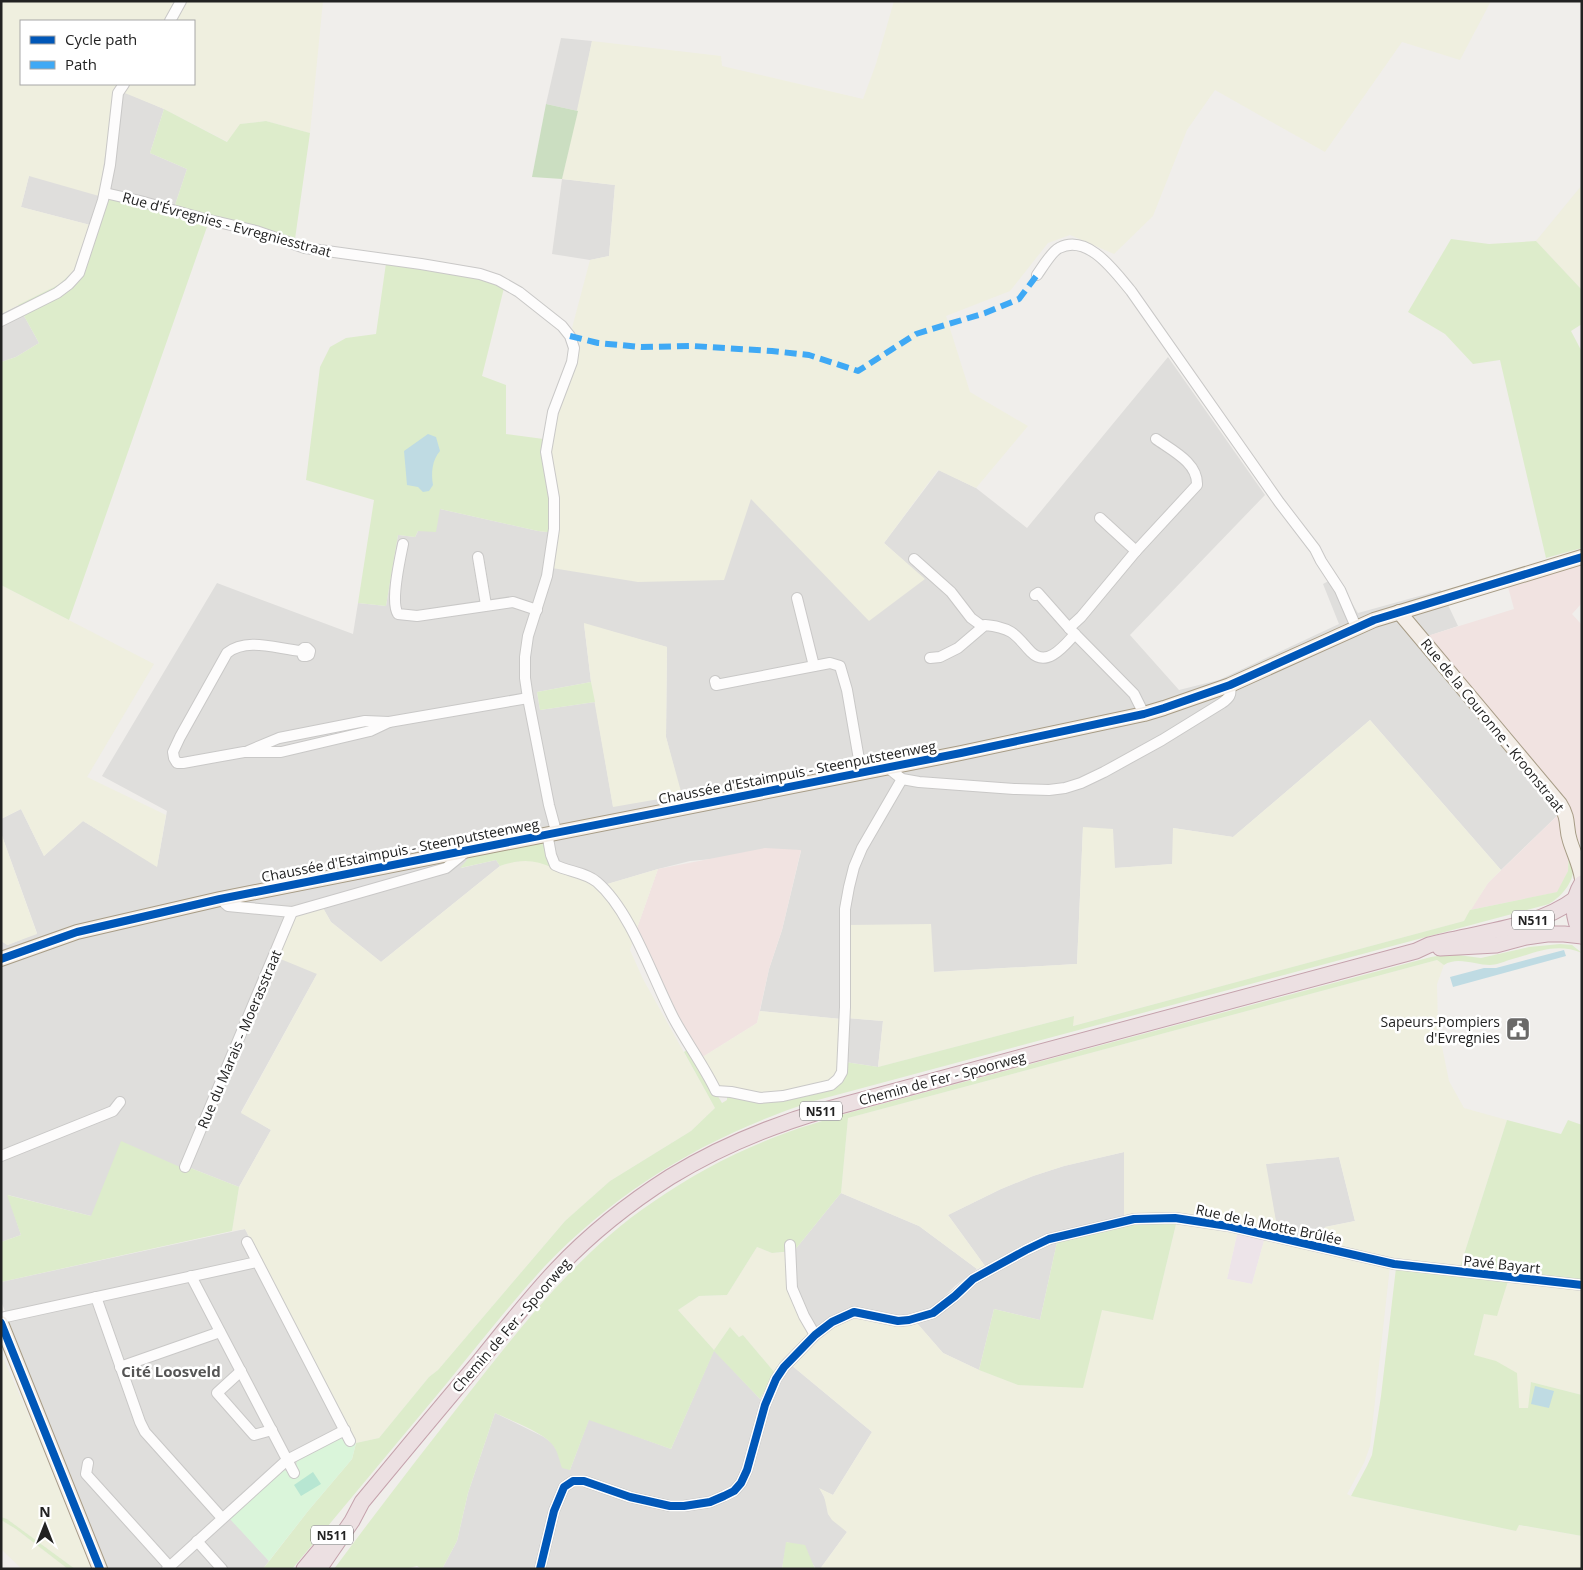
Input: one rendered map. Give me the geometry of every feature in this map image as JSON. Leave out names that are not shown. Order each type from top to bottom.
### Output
[{"type":"highway","name":"Chemin de Fer - Spoorweg","points":[[319,1569],[352,1521],[362,1502],[558,1268],[604,1226],[677,1173],[731,1144],[785,1122],[1416,951],[1488,946],[1547,934],[1582,936],[1575,918],[1575,899],[1582,883]]},
{"type":"highway","name":"Chemin de Fer - Spoorweg","points":[[1416,951],[1428,945],[1453,938],[1535,919],[1558,910],[1575,899]]},
{"type":"highway","name":"N511","points":[[304,1569],[362,1502]]},
{"type":"main road","name":"Chaussée d'Estaimpuis - Steenputsteenweg","points":[[1,959],[77,932],[220,899],[887,767],[1144,714],[1230,685],[1356,627],[1399,612],[1582,557]]},
{"type":"main road","name":"Rue de la Couronne - Kroonstraat","points":[[1399,612],[1560,804],[1566,814],[1569,840],[1577,849],[1582,879]]},
{"type":"main road","points":[[1,1322],[100,1569]]},
{"type":"street","points":[[171,20],[181,1]]},
{"type":"street","points":[[1,321],[56,293],[79,274],[105,193],[118,94],[123,85]]},
{"type":"street","name":"Rue d'Évregnies - Evregniesstraat","points":[[105,193],[256,231],[305,248],[480,274],[498,280],[519,292],[562,326],[570,336],[574,348],[572,362],[553,412],[546,452],[554,498],[554,529],[547,576],[528,636],[525,657],[525,678],[528,698],[549,806],[552,832],[550,855],[555,865],[587,876],[597,882],[615,903],[633,933],[674,1020],[716,1091],[760,1098],[775,1097],[831,1085],[842,1072],[845,1007],[845,917],[849,887],[854,867],[862,848],[902,779]]},
{"type":"street","points":[[1037,275],[1057,248],[1066,246],[1083,247],[1095,252],[1106,261],[1131,290],[1279,502],[1315,549],[1340,590],[1356,627]]},
{"type":"street","points":[[914,559],[951,592],[971,618],[982,626],[998,626],[1010,632],[1040,658],[1050,657],[1058,652],[1081,617],[1136,551],[1197,485],[1197,476],[1193,468],[1156,439]]},
{"type":"street","points":[[1100,518],[1136,551]]},
{"type":"street","points":[[403,544],[395,603],[395,610],[398,614],[417,616],[513,602],[537,610]]},
{"type":"street","points":[[478,557],[486,605]]},
{"type":"street","points":[[1035,595],[1038,593],[1072,631],[1134,694],[1144,714]]},
{"type":"street","points":[[797,598],[814,666]]},
{"type":"street","points":[[930,658],[940,657],[958,648],[982,626]]},
{"type":"street","points":[[301,651],[250,644],[240,645],[227,653],[176,744],[173,752],[177,762],[183,763],[244,752],[281,752],[370,731],[389,722],[528,698]]},
{"type":"street","points":[[715,681],[716,685],[830,663],[840,666],[847,690],[861,771]]},
{"type":"street","points":[[887,767],[902,779],[1014,789],[1049,790],[1065,788],[1104,772],[1162,740],[1222,703],[1230,698],[1230,685]]},
{"type":"street","points":[[220,899],[228,906],[292,912],[446,868],[468,850]]},
{"type":"street","name":"Rue du Marais - Moerasstraat","points":[[185,1166],[292,912]]},
{"type":"street","points":[[1,1156],[113,1111],[120,1102]]},
{"type":"street","name":"Rue de la Motte Brûlée","points":[[540,1569],[556,1504],[564,1487],[573,1481],[584,1481],[630,1497],[670,1506],[710,1502],[734,1491],[741,1483],[746,1470],[769,1392],[784,1367],[815,1335],[832,1322],[854,1312],[898,1321],[922,1317],[932,1313],[955,1296],[973,1279],[1049,1239],[1134,1219],[1175,1218],[1228,1226],[1419,1268]]},
{"type":"street","points":[[247,1242],[350,1441]]},
{"type":"street","points":[[790,1245],[792,1288],[804,1316],[815,1335]]},
{"type":"street","points":[[1,1318],[257,1262]]},
{"type":"street","name":"Pavé Bayart","points":[[1419,1268],[1582,1285]]},
{"type":"street","points":[[191,1276],[294,1472]]},
{"type":"street","points":[[96,1297],[145,1432],[222,1518]]},
{"type":"street","points":[[120,1367],[220,1332]]},
{"type":"street","points":[[241,1371],[217,1393],[254,1436],[272,1430]]},
{"type":"street","points":[[88,1463],[86,1474],[168,1568],[287,1460],[345,1430]]},
{"type":"street","points":[[197,1542],[222,1569]]},
{"type":"shaded area","points":[[561,38],[592,41],[578,111],[546,104]]},
{"type":"shaded area","points":[[115,88],[164,109],[150,153],[187,169],[172,214],[98,227],[21,207],[29,176]]},
{"type":"shaded area","points":[[562,179],[615,185],[609,256],[590,260],[552,254]]},
{"type":"shaded area","points":[[18,305],[39,343],[16,357],[1,362],[1,314]]},
{"type":"shaded area","points":[[1168,357],[1265,495],[1130,635],[1179,690],[1219,680],[1339,624],[1323,584],[1336,577],[1358,613],[1441,590],[1458,626],[1425,637],[1570,806],[1561,812],[1501,870],[1370,720],[1233,837],[1173,828],[1173,864],[1115,868],[1083,827],[1077,964],[933,972],[841,1019],[760,1011],[769,969],[782,930],[801,851],[690,861],[604,885],[583,877],[472,854],[461,868],[496,860],[500,866],[381,962],[331,922],[323,908],[317,974],[241,1112],[271,1130],[239,1187],[188,1167],[180,1167],[91,1216],[8,1195],[21,1235],[1,1242],[1,941],[8,945],[37,933],[1,833],[1,819],[21,809],[44,856],[83,821],[157,866],[167,811],[102,776],[217,583],[353,634],[358,603],[386,606],[398,535],[415,537],[418,531],[440,509],[538,531],[556,533],[552,568],[557,568],[750,498],[924,579],[884,543],[939,470],[976,488],[1027,528]],"holes":[[[584,624],[667,647],[666,737],[681,795],[613,806],[595,702],[540,710],[537,692],[591,682]]]},
{"type":"shaded area","points":[[1582,563],[1582,603],[1572,614],[1582,625],[1582,845],[1578,840],[1570,806],[1424,637],[1514,609],[1508,587]]},
{"type":"shaded area","points":[[1561,812],[1569,851],[1568,871],[1558,892],[1470,910],[1488,883]]},
{"type":"shaded area","points":[[765,848],[801,850],[782,930],[769,969],[757,1023],[701,1058],[635,934],[658,869]]},
{"type":"shaded area","points":[[420,864],[438,868],[323,900],[266,905],[248,898]]},
{"type":"shaded area","points":[[847,1018],[883,1021],[878,1067],[845,1062]]},
{"type":"shaded area","points":[[1124,1152],[1124,1216],[1032,1240],[985,1266],[948,1215],[1001,1189],[1033,1176],[1064,1166]]},
{"type":"shaded area","points":[[1339,1157],[1355,1221],[1325,1227],[1320,1244],[1278,1233],[1265,1164]]},
{"type":"shaded area","points":[[841,1193],[919,1226],[977,1269],[955,1286],[935,1306],[920,1314],[909,1317],[868,1311],[817,1327],[811,1323],[795,1283],[794,1251]]},
{"type":"shaded area","points":[[245,1229],[356,1443],[290,1478],[230,1518],[269,1561],[263,1569],[105,1569],[1,1301],[1,1282]]},
{"type":"shaded area","points":[[1238,1230],[1265,1237],[1252,1284],[1227,1279]]},
{"type":"shaded area","points":[[1057,1242],[1040,1320],[994,1309],[979,1370],[943,1353],[916,1322],[964,1288],[1032,1250]]},
{"type":"shaded area","points":[[714,1350],[767,1404],[775,1387],[790,1364],[872,1432],[833,1495],[820,1489],[827,1503],[828,1514],[847,1532],[820,1569],[816,1569],[802,1548],[787,1542],[782,1569],[442,1569],[457,1541],[468,1493],[495,1413],[544,1437],[552,1443],[570,1470],[589,1419],[671,1449]]},
{"type":"green space","points":[[1,1],[323,1],[310,133],[266,121],[240,124],[228,142],[164,109],[115,89],[99,196],[29,176],[21,207],[90,225],[73,272],[58,285],[1,314]]},
{"type":"green space","points":[[894,1],[903,3],[905,1],[1491,1],[1460,60],[1402,42],[1325,152],[1215,90],[1187,130],[1153,216],[1114,254],[1070,235],[1048,243],[1010,291],[946,316],[970,392],[1028,426],[976,488],[938,470],[884,543],[925,579],[869,621],[751,499],[724,580],[638,582],[552,568],[551,440],[580,344],[572,328],[590,260],[609,256],[615,185],[562,179],[592,41],[721,56],[722,66],[863,99],[876,64]]},
{"type":"green space","points":[[546,104],[578,111],[562,179],[532,177]]},
{"type":"green space","points":[[164,109],[227,142],[240,124],[266,121],[310,133],[295,239],[292,249],[253,234],[208,224],[69,620],[1,585],[1,362],[16,357],[39,343],[18,305],[58,285],[73,272],[90,225],[105,207],[108,200],[117,200],[172,214],[187,169],[150,153]]},
{"type":"green space","points":[[1582,185],[1582,290],[1536,241]]},
{"type":"green space","points":[[1451,239],[1489,244],[1536,241],[1582,290],[1582,324],[1571,331],[1582,352],[1582,548],[1546,558],[1500,360],[1473,364],[1445,334],[1408,312]]},
{"type":"green space","points":[[387,256],[506,280],[482,376],[506,385],[506,434],[551,440],[556,533],[538,531],[440,509],[436,532],[418,531],[415,537],[398,535],[386,606],[358,603],[374,500],[306,480],[320,367],[330,347],[346,338],[376,334]]},
{"type":"green space","points":[[1,585],[154,664],[87,777],[166,815],[157,867],[83,821],[44,856],[21,809],[1,819]]},
{"type":"green space","points":[[584,623],[667,647],[666,737],[682,795],[613,807],[591,682]]},
{"type":"green space","points":[[591,682],[595,702],[540,710],[537,692]]},
{"type":"green space","points":[[1370,720],[1501,870],[1488,883],[1464,921],[1072,1026],[1073,1016],[878,1067],[883,1021],[847,1018],[848,925],[931,924],[934,972],[1077,964],[1083,827],[1113,829],[1115,868],[1172,864],[1173,828],[1233,837]]},
{"type":"green space","points":[[1,833],[37,934],[7,945],[1,941]]},
{"type":"green space","points":[[542,842],[553,868],[527,861],[500,866],[496,860],[460,868],[472,854]]},
{"type":"green space","points":[[1569,851],[1573,864],[1572,878],[1562,893],[1549,904],[814,1101],[739,1130],[703,1147],[635,1188],[573,1238],[519,1295],[292,1569],[263,1569],[352,1459],[356,1443],[379,1438],[429,1377],[438,1370],[565,1221],[610,1181],[691,1131],[715,1108],[684,1052],[689,1048],[722,1103],[727,1100],[727,1095],[828,1089],[845,1062],[878,1067],[1074,1016],[1073,1026],[1464,921],[1470,910],[1557,892],[1568,871]]},
{"type":"green space","points":[[529,860],[541,862],[553,868],[583,877],[607,897],[633,941],[630,950],[643,979],[715,1108],[691,1131],[610,1181],[565,1221],[438,1370],[429,1377],[379,1438],[356,1443],[245,1229],[232,1231],[239,1187],[271,1130],[241,1113],[317,974],[278,958],[283,920],[323,908],[331,922],[381,962],[500,866],[511,862]]},
{"type":"green space","points":[[658,869],[635,934],[604,885]]},
{"type":"green space","points":[[1560,944],[1572,945],[1582,953],[1563,948],[1546,950],[1490,965],[1455,961],[1444,965],[1437,960],[848,1118],[841,1193],[794,1251],[772,1253],[757,1247],[727,1295],[699,1296],[678,1310],[714,1350],[730,1327],[739,1337],[743,1335],[775,1373],[760,1399],[714,1351],[671,1449],[589,1420],[570,1470],[562,1468],[555,1449],[546,1439],[525,1426],[495,1413],[468,1493],[457,1541],[442,1569],[422,1569],[417,1566],[405,1569],[334,1569],[465,1398],[552,1292],[599,1244],[625,1222],[668,1192],[716,1164],[783,1134],[848,1113],[1431,957],[1450,954],[1481,958],[1529,947]]},
{"type":"green space","points":[[1437,960],[1444,965],[1437,984],[1438,1027],[1449,1081],[1464,1108],[1507,1120],[1459,1270],[1320,1244],[1325,1227],[1355,1221],[1339,1157],[1266,1164],[1278,1233],[1195,1215],[1124,1216],[1124,1152],[1064,1166],[1001,1189],[948,1215],[985,1266],[977,1269],[919,1226],[841,1193],[848,1118]]},
{"type":"green space","points":[[760,1011],[841,1019],[839,1072],[827,1084],[777,1095],[738,1091],[718,1086],[701,1058],[757,1023]]},
{"type":"green space","points":[[1507,1120],[1561,1134],[1568,1120],[1582,1125],[1582,1282],[1459,1270]]},
{"type":"green space","points":[[121,1141],[180,1167],[188,1167],[239,1187],[232,1231],[1,1282],[1,1242],[21,1235],[7,1195],[91,1216]]},
{"type":"green space","points":[[1177,1220],[1238,1230],[1227,1279],[1252,1284],[1265,1237],[1390,1266],[1370,1446],[1364,1463],[1347,1494],[1516,1531],[1518,1525],[1582,1536],[1582,1569],[820,1569],[847,1532],[832,1520],[828,1514],[824,1496],[819,1488],[833,1495],[872,1432],[790,1364],[833,1325],[849,1317],[916,1322],[943,1353],[979,1370],[1018,1385],[1102,1309],[1153,1320]]},
{"type":"green space","points":[[1177,1220],[1153,1320],[1102,1310],[1083,1388],[1018,1385],[979,1370],[994,1309],[1040,1320],[1057,1242],[1120,1224]]},
{"type":"green space","points":[[757,1247],[772,1253],[787,1252],[787,1280],[809,1334],[775,1373],[743,1335],[739,1337],[730,1327],[714,1350],[678,1310],[699,1296],[727,1295]]},
{"type":"green space","points":[[1396,1268],[1508,1281],[1497,1316],[1484,1314],[1474,1355],[1496,1361],[1517,1373],[1519,1408],[1528,1408],[1531,1382],[1582,1395],[1582,1536],[1519,1525],[1516,1531],[1351,1496],[1372,1455]]},
{"type":"green space","points":[[1508,1281],[1582,1288],[1582,1395],[1531,1382],[1528,1408],[1519,1408],[1474,1356],[1484,1314]]},
{"type":"green space","points":[[1,1353],[36,1432],[91,1569],[75,1569],[7,1519],[1,1517]]},
{"type":"green space","points":[[341,1438],[345,1440],[348,1447],[356,1443],[352,1459],[269,1561],[229,1518],[283,1470],[287,1471],[290,1478],[300,1474],[296,1466],[297,1460]]},
{"type":"green space","points":[[313,1472],[321,1484],[301,1496],[294,1485]]},
{"type":"green space","points":[[1,1517],[7,1519],[75,1569],[68,1569],[16,1529],[1,1520]]},
{"type":"green space","points":[[1,1520],[16,1529],[68,1569],[22,1569],[1,1549]]},
{"type":"green space","points":[[786,1542],[805,1545],[815,1569],[782,1569]]},
{"type":"water","points":[[428,434],[436,437],[440,451],[435,458],[433,467],[433,485],[429,491],[423,492],[418,487],[407,485],[404,451]]},
{"type":"water","points":[[1564,950],[1566,956],[1453,987],[1450,977],[1484,968],[1496,968]]},
{"type":"water","points":[[1535,1386],[1554,1391],[1549,1408],[1531,1404]]},
{"type":"marked path","points":[[570,336],[598,343],[641,347],[693,346],[809,355],[858,371],[916,334],[985,313],[1019,299],[1037,275]]},
{"type":"cycle path","points":[[1,959],[77,932],[220,899],[961,753],[1144,714],[1230,685],[1374,620],[1582,557]]},
{"type":"cycle path","points":[[540,1569],[554,1511],[564,1487],[573,1481],[584,1481],[630,1497],[670,1506],[710,1502],[734,1491],[741,1483],[747,1470],[765,1405],[776,1379],[784,1367],[815,1335],[832,1322],[854,1312],[898,1321],[933,1313],[973,1279],[1049,1239],[1134,1219],[1175,1218],[1228,1226],[1394,1264],[1582,1285]]},
{"type":"cycle path","points":[[1,1323],[100,1569]]},
{"type":"place","name":"Sapeurs-Pompiers d'Evregnies","points":[[1518,1029]]},
{"type":"district","name":"Cité Loosveld","points":[[171,1371]]}]
